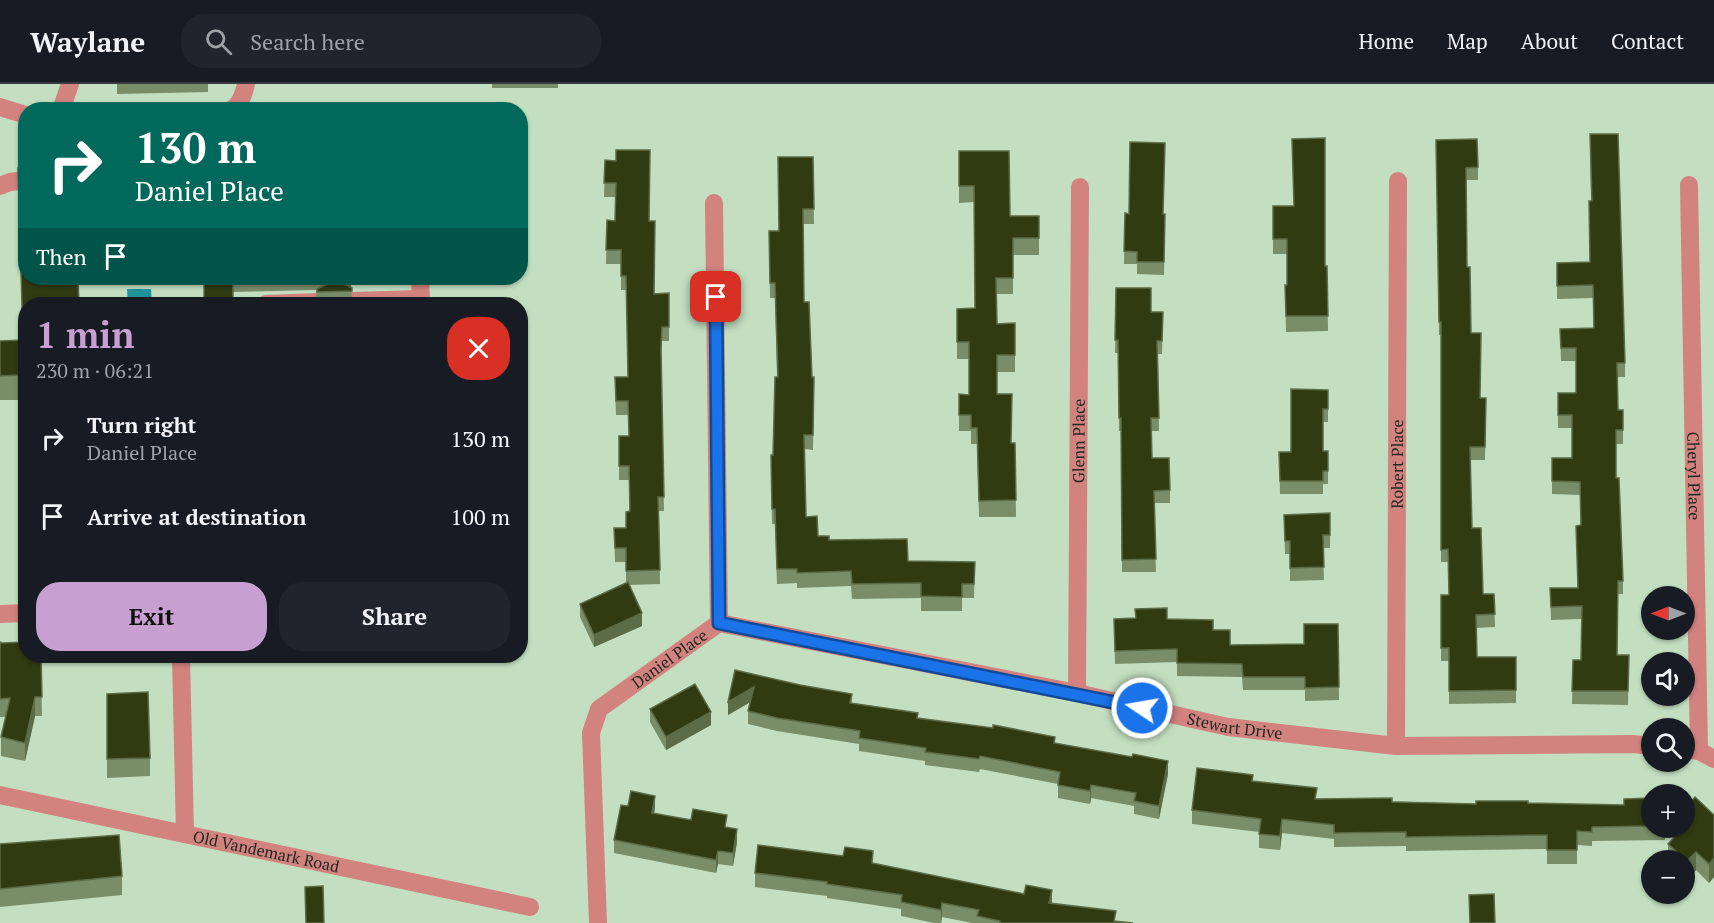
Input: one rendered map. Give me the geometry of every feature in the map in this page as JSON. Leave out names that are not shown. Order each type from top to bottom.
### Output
[{"type":"street","points":[[64,102],[70,84]]},
{"type":"street","points":[[239,102],[244,94],[246,84]]},
{"type":"street","points":[[0,107],[18,113]]},
{"type":"street","points":[[0,186],[18,181]]},
{"type":"street","name":"Robert Place","points":[[1396,746],[1398,181]]},
{"type":"street","name":"Cheryl Place","points":[[1689,185],[1699,753]]},
{"type":"street","name":"Glenn Place","points":[[1077,693],[1080,187]]},
{"type":"street","name":"Daniel Place","points":[[598,923],[591,733],[599,709],[719,623],[714,203]]},
{"type":"street","points":[[0,614],[18,613]]},
{"type":"street","name":"Stewart Drive","points":[[719,623],[1077,693],[1228,727],[1396,746],[1641,745]]},
{"type":"street","points":[[181,663],[185,834]]},
{"type":"street","name":"Old Vandemark Road","points":[[0,795],[530,907]]},
{"type":"water","points":[[127,289],[151,289],[152,297],[128,297]]},
{"type":"building","points":[[1590,134],[1618,134],[1625,363],[1617,363],[1618,410],[1623,410],[1623,430],[1616,430],[1616,478],[1619,478],[1623,581],[1618,581],[1617,655],[1629,655],[1628,691],[1572,691],[1573,660],[1581,660],[1582,606],[1551,607],[1550,588],[1578,588],[1576,526],[1581,525],[1580,482],[1552,481],[1552,458],[1572,458],[1572,415],[1558,415],[1558,393],[1576,393],[1576,348],[1561,348],[1560,329],[1594,328],[1593,285],[1557,286],[1557,263],[1590,262],[1589,201],[1592,201]]},
{"type":"building","points":[[1325,138],[1325,266],[1327,266],[1328,316],[1286,316],[1287,239],[1273,239],[1273,206],[1294,206],[1292,139]]},
{"type":"building","points":[[1477,139],[1478,167],[1466,168],[1467,267],[1470,267],[1471,333],[1481,333],[1480,398],[1486,398],[1485,447],[1470,447],[1472,528],[1481,528],[1483,594],[1494,594],[1495,614],[1476,615],[1477,657],[1516,657],[1516,690],[1449,691],[1449,648],[1441,648],[1441,595],[1449,595],[1448,549],[1441,550],[1441,322],[1439,322],[1436,140]]},
{"type":"building","points":[[1130,142],[1165,143],[1164,262],[1137,262],[1137,252],[1124,251],[1125,213],[1129,214]]},
{"type":"building","points":[[616,150],[650,150],[649,221],[655,221],[654,294],[669,293],[669,327],[662,327],[661,349],[664,497],[658,497],[660,570],[626,571],[626,548],[615,548],[614,528],[626,528],[626,512],[630,511],[629,466],[619,466],[619,436],[629,436],[628,401],[616,401],[615,377],[628,377],[626,276],[621,276],[621,250],[606,250],[607,220],[615,221],[616,183],[604,183],[605,160],[616,161]]},
{"type":"building","points":[[959,151],[1009,151],[1010,216],[1039,216],[1039,238],[1013,238],[1013,278],[996,278],[997,324],[1015,323],[1015,355],[997,355],[997,394],[1012,394],[1011,443],[1015,443],[1016,500],[979,501],[977,428],[971,428],[971,415],[959,415],[959,394],[969,395],[969,342],[957,342],[957,309],[975,308],[974,186],[959,186]]},
{"type":"building","points":[[778,157],[813,157],[814,209],[803,209],[804,302],[809,302],[812,377],[814,377],[813,435],[804,435],[806,517],[817,516],[818,536],[829,536],[829,540],[907,539],[908,561],[975,562],[974,584],[962,584],[962,597],[921,596],[921,583],[852,584],[851,571],[797,573],[797,569],[777,569],[775,509],[772,509],[771,455],[773,455],[775,377],[778,377],[775,283],[770,283],[769,231],[779,231]]},
{"type":"building","points":[[21,285],[78,285],[79,297],[22,297]]},
{"type":"building","points":[[204,285],[233,285],[233,297],[204,297]]},
{"type":"building","points":[[325,285],[347,285],[352,288],[352,291],[317,292],[317,289]]},
{"type":"building","points":[[1116,288],[1151,288],[1151,312],[1163,312],[1162,341],[1157,341],[1159,418],[1151,418],[1152,458],[1169,458],[1170,490],[1154,491],[1156,559],[1122,560],[1121,418],[1119,418],[1118,340],[1115,340]]},
{"type":"building","points":[[18,340],[18,375],[0,376],[0,341]]},
{"type":"building","points":[[1291,389],[1328,390],[1328,409],[1323,409],[1323,451],[1328,451],[1328,471],[1323,471],[1323,481],[1280,481],[1279,452],[1291,452]]},
{"type":"building","points":[[1330,513],[1330,535],[1323,535],[1324,567],[1290,568],[1290,541],[1285,541],[1284,515]]},
{"type":"building","points":[[628,582],[642,613],[594,635],[580,604]]},
{"type":"building","points":[[1167,608],[1167,619],[1213,620],[1213,630],[1230,630],[1230,645],[1304,644],[1304,624],[1338,624],[1339,687],[1305,688],[1305,677],[1243,677],[1242,664],[1177,663],[1177,649],[1115,651],[1114,619],[1136,618],[1135,609]]},
{"type":"building","points":[[0,642],[18,642],[18,663],[41,663],[42,697],[35,697],[25,743],[1,737],[10,698],[0,699]]},
{"type":"building","points":[[735,670],[852,694],[850,703],[918,713],[917,718],[993,728],[993,725],[1055,737],[1054,743],[1168,761],[1159,806],[1134,801],[1136,793],[1091,785],[1090,791],[1058,785],[1060,772],[980,756],[979,759],[925,752],[926,748],[859,738],[860,731],[748,711],[754,687],[728,702]]},
{"type":"building","points":[[695,684],[711,712],[666,737],[650,709]]},
{"type":"building","points":[[148,692],[150,758],[107,759],[107,694]]},
{"type":"building","points":[[1197,768],[1253,775],[1252,781],[1317,788],[1315,799],[1392,798],[1392,802],[1476,804],[1476,801],[1528,801],[1528,803],[1624,805],[1624,799],[1641,798],[1641,826],[1592,827],[1592,832],[1577,831],[1577,850],[1547,850],[1547,835],[1406,837],[1406,832],[1334,833],[1334,825],[1282,819],[1280,836],[1259,834],[1261,819],[1192,810]]},
{"type":"building","points":[[631,791],[655,796],[652,813],[691,820],[693,809],[727,815],[725,827],[737,829],[733,853],[718,851],[716,860],[614,840],[621,805],[628,806]]},
{"type":"building","points":[[1695,797],[1714,815],[1714,858],[1709,864],[1695,853],[1695,850],[1675,850],[1668,844],[1674,838],[1695,838]]},
{"type":"building","points":[[119,835],[122,876],[0,889],[0,844]]},
{"type":"building","points":[[758,845],[843,856],[845,847],[873,851],[872,863],[1024,894],[1026,885],[1052,890],[1049,903],[1116,911],[1114,921],[1133,923],[1000,923],[1000,921],[977,916],[979,910],[942,903],[941,910],[901,902],[902,895],[755,873]]},
{"type":"building","points":[[323,886],[324,923],[306,923],[305,887]]},
{"type":"building","points":[[1494,894],[1495,923],[1470,923],[1469,895]]},
{"type":"route","points":[[716,297],[719,623],[1077,693],[1142,708]]}]
